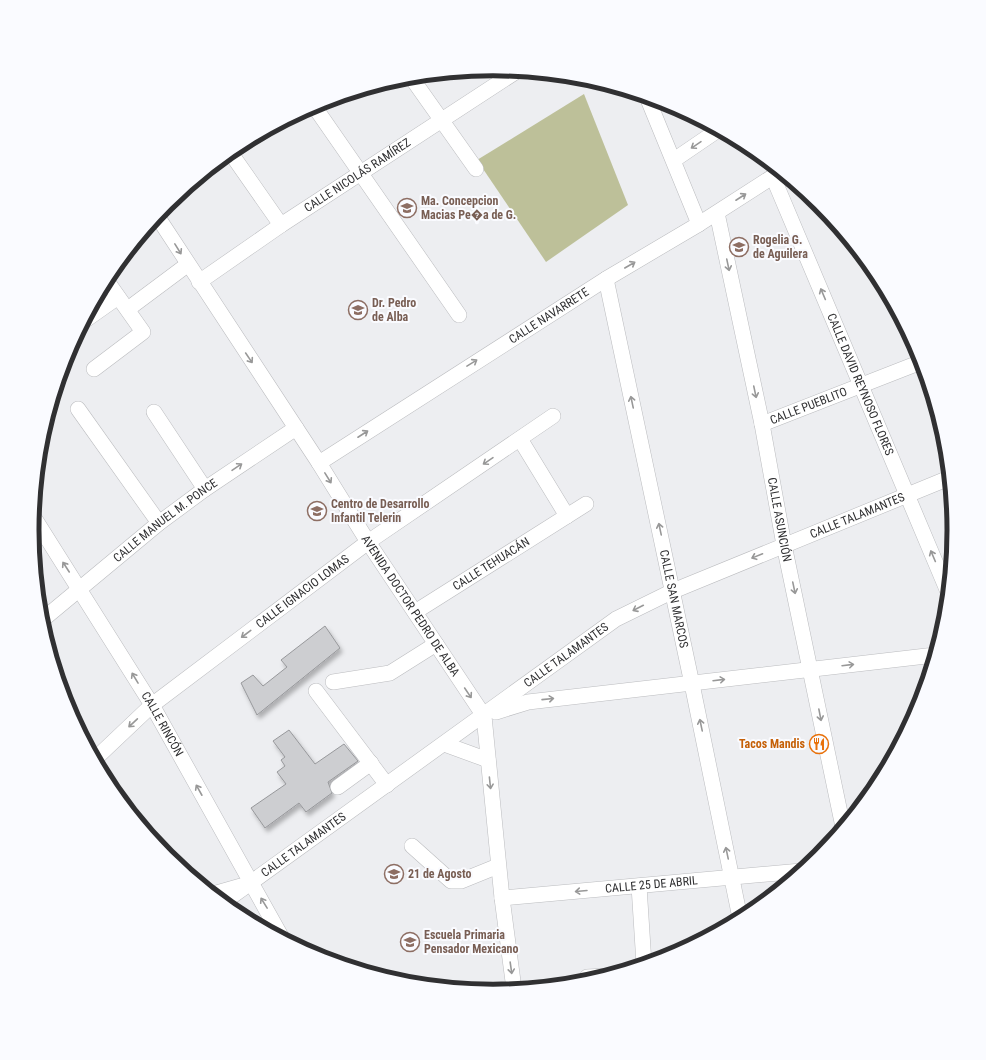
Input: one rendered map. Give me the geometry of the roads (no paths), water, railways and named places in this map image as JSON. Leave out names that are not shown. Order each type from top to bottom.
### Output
[{"type":"street","name":"CALLE NICOLÁS RAMÍREZ","points":[[199,282],[281,226],[441,121],[504,76]]},
{"type":"street","points":[[415,83],[476,168]]},
{"type":"street","points":[[650,104],[699,224]]},
{"type":"street","points":[[318,112],[458,315]]},
{"type":"street","points":[[674,160],[713,133]]},
{"type":"street","points":[[234,158],[281,226]]},
{"type":"street","name":"CALLE NAVARRETE","points":[[319,463],[606,279],[717,213],[775,175]]},
{"type":"street","name":"CALLE DAVID REYNOSO FLORES","points":[[776,176],[944,582]]},
{"type":"street","name":"CALLE ASUNCIÓN","points":[[717,213],[762,424],[784,546],[842,820]]},
{"type":"street","name":"AVENIDA DOCTOR PEDRO DE ALBA","points":[[160,222],[187,265],[319,463],[368,542],[484,716],[498,866],[513,983]]},
{"type":"street","points":[[128,309],[187,265]]},
{"type":"street","name":"CALLE SAN MARCOS","points":[[606,279],[673,591],[739,911]]},
{"type":"street","points":[[94,369],[143,334],[143,330],[111,286]]},
{"type":"street","points":[[94,314],[118,297]]},
{"type":"street","name":"CALLE PUEBLITO","points":[[762,424],[915,364]]},
{"type":"street","points":[[78,409],[159,523]]},
{"type":"street","points":[[154,412],[205,489]]},
{"type":"street","name":"CALLE IGNACIO LOMAS","points":[[99,755],[152,705],[368,542],[553,416]]},
{"type":"street","name":"CALLE MANUEL M. PONCE","points":[[47,615],[159,523],[205,489],[296,428]]},
{"type":"street","points":[[520,438],[567,516]]},
{"type":"street","name":"CALLE TALAMANTES","points":[[229,898],[484,716],[616,619],[673,591],[944,480]]},
{"type":"street","name":"CALLE TEHUACÁN","points":[[415,612],[586,504]]},
{"type":"street","name":"CALLE RINCÓN","points":[[39,529],[80,588],[152,705],[277,929]]},
{"type":"street","points":[[333,682],[390,673],[436,644]]},
{"type":"street","points":[[484,716],[528,702],[930,656]]},
{"type":"street","points":[[522,687],[528,702]]},
{"type":"street","points":[[316,690],[387,785]]},
{"type":"street","points":[[444,744],[488,760]]},
{"type":"street","points":[[338,787],[371,763]]},
{"type":"street","points":[[412,846],[451,881],[462,881],[498,866]]},
{"type":"street","name":"CALLE 25 DE ABRIL","points":[[502,898],[791,872]]},
{"type":"street","points":[[220,892],[251,883]]},
{"type":"street","points":[[639,886],[644,958]]},
{"type":"place","name":"Ma. Concepcion Macias Pe�a de G.","points":[[407,208]]},
{"type":"place","name":"Rogelia G. de Aguilera","points":[[739,247]]},
{"type":"place","name":"Dr. Pedro de Alba","points":[[358,310]]},
{"type":"place","name":"Centro de Desarrollo Infantil Telerin","points":[[317,511]]},
{"type":"place","name":"Tacos Mandis","points":[[819,744]]},
{"type":"place","name":"21 de Agosto","points":[[394,874]]},
{"type":"place","name":"Escuela Primaria Pensador Mexicano","points":[[410,942]]}]
